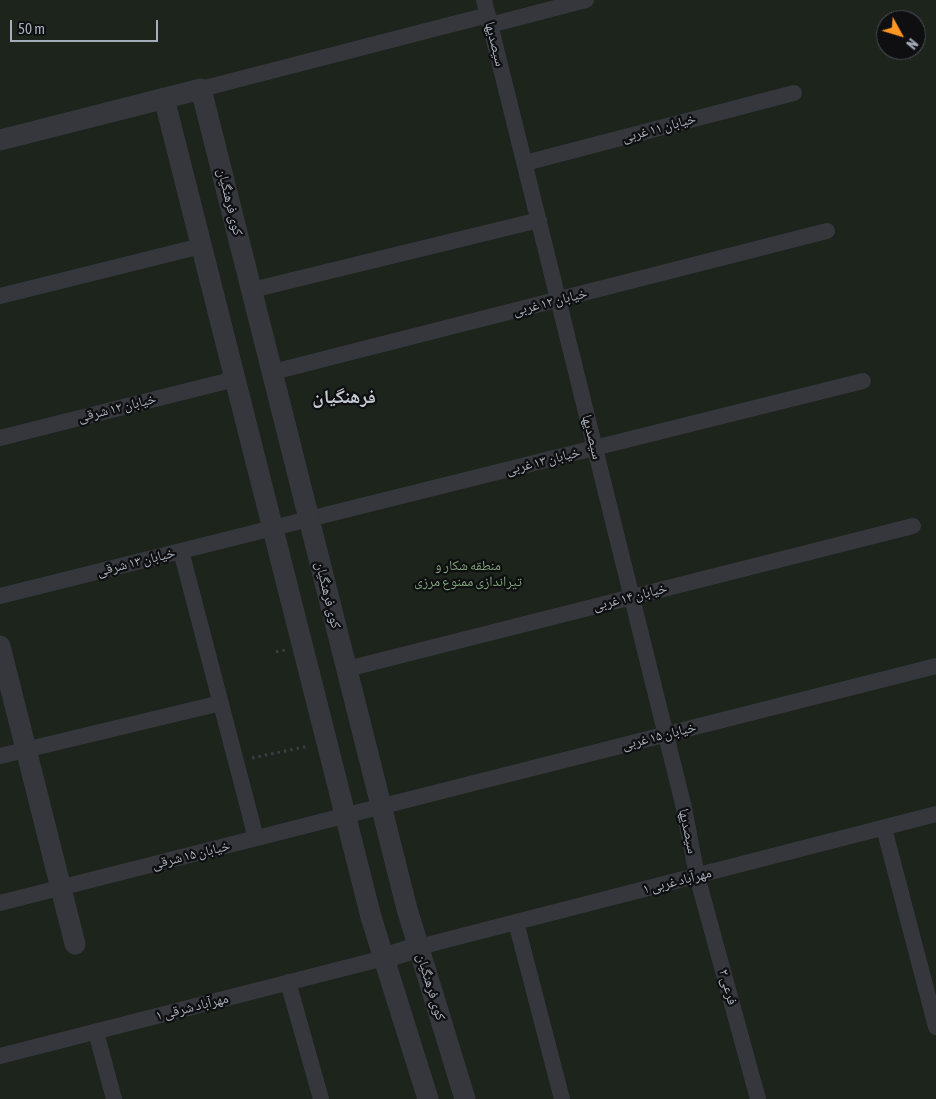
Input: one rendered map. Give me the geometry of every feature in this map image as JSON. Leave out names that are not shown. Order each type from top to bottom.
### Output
[{"type":"street","points":[[0,140],[488,13],[586,0]]},
{"type":"street","name":"سیصدیها","points":[[488,13],[684,808],[697,876]]},
{"type":"street","name":"کوی فرهنگیان","points":[[201,88],[407,909],[465,1099]]},
{"type":"street","name":"خیابان ۱۱ غربی","points":[[525,163],[794,93]]},
{"type":"street","points":[[164,98],[371,917],[428,1099]]},
{"type":"street","points":[[252,290],[539,220]]},
{"type":"street","name":"خیابان ۱۲ غربی","points":[[273,372],[828,231]]},
{"type":"street","points":[[0,296],[201,246]]},
{"type":"street","name":"خیابان ۱۲ شرقی","points":[[0,438],[235,379]]},
{"type":"street","name":"خیابان ۱۳ غربی","points":[[273,528],[863,381]]},
{"type":"street","name":"خیابان ۱۴ غربی","points":[[347,669],[913,526]]},
{"type":"street","name":"خیابان ۱۳ شرقی","points":[[0,596],[273,528]]},
{"type":"street","points":[[181,551],[256,838]]},
{"type":"street","points":[[0,646],[75,944]]},
{"type":"street","name":"خیابان ۱۵ غربی","points":[[382,806],[936,666]]},
{"type":"street","points":[[0,756],[220,703]]},
{"type":"street","name":"خیابان ۱۵ شرقی","points":[[0,903],[382,806]]},
{"type":"street","name":"مهرآباد غربی ۱","points":[[419,947],[936,814]]},
{"type":"street","points":[[884,828],[936,1028]]},
{"type":"street","name":"فرعی ۲","points":[[697,876],[758,1099]]},
{"type":"street","points":[[516,922],[562,1099]]},
{"type":"street","points":[[384,958],[419,947]]},
{"type":"street","name":"مهرآباد شرقی ١","points":[[0,1056],[384,958]]},
{"type":"street","points":[[288,982],[321,1099]]},
{"type":"street","points":[[96,1032],[114,1099]]},
{"type":"path","points":[[236,761],[327,742]]},
{"type":"green space","name":"منطقه شکار و تیراندازی ممنوع مرزی","points":[[0,0],[936,0],[936,1099],[0,1099]]},
{"type":"district","name":"فرهنگیان","points":[[344,397]]}]
